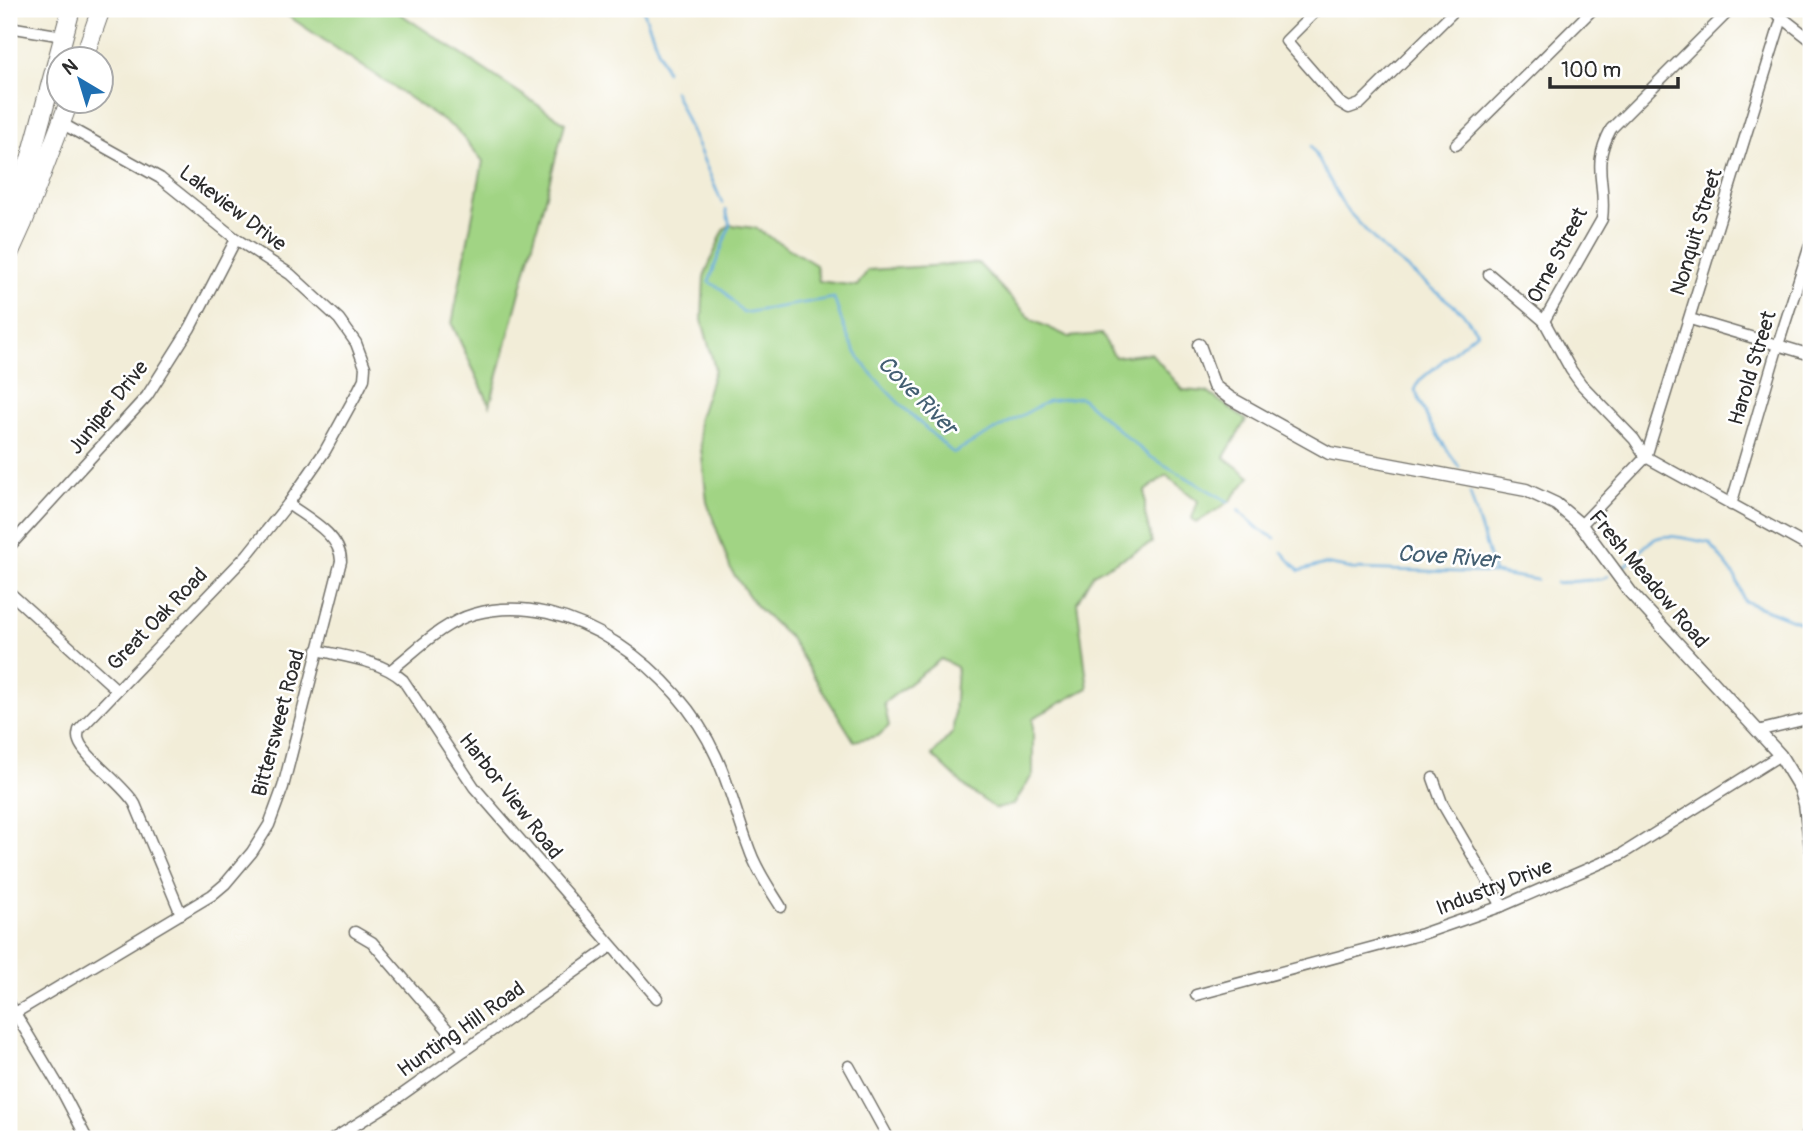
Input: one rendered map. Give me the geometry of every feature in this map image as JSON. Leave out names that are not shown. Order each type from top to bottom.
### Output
[{"type":"highway","points":[[9,218],[31,156],[71,9]]},
{"type":"highway","points":[[88,46],[101,9]]},
{"type":"highway","points":[[9,254],[64,116]]},
{"type":"street","points":[[1318,9],[1286,41],[1339,102],[1349,108],[1360,104],[1456,9]]},
{"type":"street","points":[[1456,145],[1593,9]]},
{"type":"street","name":"Orne Street","points":[[1544,321],[1602,219],[1604,204],[1599,168],[1600,154],[1611,129],[1731,9]]},
{"type":"street","points":[[1771,9],[1811,40]]},
{"type":"street","name":"Nonquit Street","points":[[1646,457],[1782,18]]},
{"type":"street","points":[[9,27],[63,36]]},
{"type":"street","name":"Lakeview Drive","points":[[61,123],[160,178],[236,239],[290,274],[328,307],[349,331],[360,351]]},
{"type":"street","name":"Juniper Drive","points":[[9,547],[147,397],[190,328],[236,239]]},
{"type":"street","name":"Harold Street","points":[[1731,505],[1811,242]]},
{"type":"street","points":[[1489,274],[1544,321],[1571,370],[1634,439],[1646,457],[1811,548]]},
{"type":"street","points":[[1690,319],[1811,355]]},
{"type":"street","name":"Fresh Meadow Road","points":[[1199,345],[1214,386],[1329,453],[1526,490],[1556,504],[1581,525],[1631,593],[1780,755],[1800,788],[1811,848]]},
{"type":"street","name":"Great Oak Road","points":[[181,914],[135,804],[123,788],[85,751],[79,741],[81,728],[247,555],[288,504],[325,451],[362,385],[365,367],[360,351]]},
{"type":"street","points":[[1581,525],[1646,457]]},
{"type":"street","name":"Bittersweet Road","points":[[12,1008],[212,895],[252,852],[269,825],[283,787],[340,569],[341,554],[327,533],[288,504]]},
{"type":"street","points":[[9,592],[116,689]]},
{"type":"street","points":[[317,650],[391,670],[444,628],[472,614],[505,608],[544,613],[581,624],[628,649],[664,680],[683,701],[716,755],[751,855],[780,907]]},
{"type":"street","name":"Harbor View Road","points":[[391,670],[403,680],[474,787],[656,998]]},
{"type":"street","points":[[1757,731],[1811,718]]},
{"type":"street","name":"Industry Drive","points":[[1196,995],[1443,928],[1502,906],[1622,854],[1780,755]]},
{"type":"street","points":[[1433,778],[1442,803],[1502,906]]},
{"type":"street","points":[[355,932],[372,942],[465,1050]]},
{"type":"street","name":"Hunting Hill Road","points":[[333,1139],[386,1106],[610,947]]},
{"type":"street","points":[[12,1008],[87,1139]]},
{"type":"street","points":[[849,1066],[889,1139]]},
{"type":"street","points":[[1806,1139],[1811,1120]]},
{"type":"green space","points":[[278,9],[393,9],[565,123],[490,405],[452,324],[483,161],[457,130]]},
{"type":"green space","points":[[730,225],[755,228],[816,265],[819,281],[857,286],[868,270],[978,263],[1032,320],[1069,337],[1101,334],[1115,357],[1151,353],[1183,390],[1207,392],[1246,420],[1224,457],[1250,477],[1229,502],[1196,523],[1192,518],[1198,501],[1166,475],[1145,491],[1145,514],[1152,543],[1093,574],[1077,602],[1088,688],[1033,718],[1033,774],[1014,804],[996,809],[969,790],[932,755],[953,732],[957,667],[941,659],[884,703],[889,726],[878,736],[854,741],[790,638],[756,606],[731,570],[707,502],[698,421],[715,369],[702,320],[704,277],[724,229]]},
{"type":"waterway","name":"Cove River","points":[[643,9],[666,71]]},
{"type":"waterway","name":"Cove River","points":[[674,91],[722,203]]},
{"type":"waterway","points":[[1311,146],[1345,208],[1385,251],[1462,312],[1477,332],[1420,380],[1415,390],[1430,424],[1459,467]]},
{"type":"waterway","name":"Cove River","points":[[726,210],[730,225],[709,282],[722,289],[743,313],[834,298],[850,340],[863,363],[895,399],[953,453],[1048,401],[1080,397],[1149,456],[1229,502]]},
{"type":"waterway","points":[[1470,493],[1494,573]]},
{"type":"waterway","name":"Cove River","points":[[1238,510],[1260,530],[1275,538]]},
{"type":"waterway","name":"Cove River","points":[[1618,570],[1648,543],[1659,537],[1673,536],[1710,543],[1736,578],[1744,601],[1811,625]]},
{"type":"waterway","name":"Cove River","points":[[1282,552],[1299,571],[1325,564],[1352,569],[1494,573],[1537,580]]},
{"type":"waterway","name":"Cove River","points":[[1556,583],[1602,579],[1608,576]]}]
